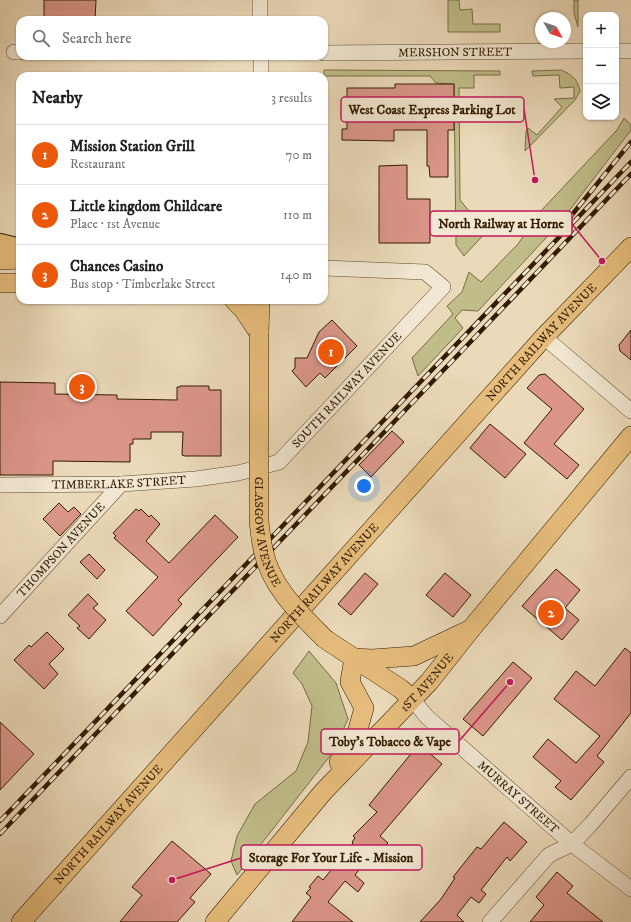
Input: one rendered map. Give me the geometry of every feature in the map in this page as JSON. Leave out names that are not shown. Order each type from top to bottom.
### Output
[{"type":"highway","points":[[0,245],[16,249]]},
{"type":"main road","name":"NORTH RAILWAY AVENUE","points":[[21,922],[544,336],[631,247]]},
{"type":"main road","points":[[0,260],[16,259]]},
{"type":"main road","points":[[0,283],[16,283]]},
{"type":"main road","points":[[238,304],[259,333]]},
{"type":"main road","name":"GLASGOW AVENUE","points":[[260,304],[259,522],[263,550],[273,578],[292,606],[325,639],[401,689],[412,699]]},
{"type":"main road","name":"1ST AVENUE","points":[[215,922],[323,792],[429,682],[631,436]]},
{"type":"main road","points":[[323,792],[338,764],[354,743],[364,708],[350,682],[354,658],[372,659],[414,656],[471,629]]},
{"type":"street","points":[[260,0],[260,16]]},
{"type":"street","name":"MERSHON STREET","points":[[328,53],[583,51]]},
{"type":"street","points":[[619,51],[631,51]]},
{"type":"street","points":[[260,72],[261,60]]},
{"type":"street","name":"SOUTH RAILWAY AVENUE","points":[[238,473],[279,462],[443,287],[425,272],[328,268]]},
{"type":"street","points":[[544,336],[631,411]]},
{"type":"street","name":"TIMBERLAKE STREET","points":[[0,485],[121,484],[196,479],[238,473]]},
{"type":"street","name":"THOMPSON AVENUE","points":[[0,616],[121,484]]},
{"type":"street","name":"MURRAY STREET","points":[[412,699],[427,717],[572,844],[631,890]]},
{"type":"street","points":[[490,922],[549,855],[572,844],[631,777]]},
{"type":"shaded area","points":[[448,0],[459,0],[460,10],[472,9],[473,24],[500,24],[500,32],[448,32]]},
{"type":"shaded area","points":[[574,0],[578,0],[578,27],[574,13]]},
{"type":"shaded area","points":[[324,70],[500,71],[500,75],[474,75],[474,88],[459,88],[460,200],[482,227],[487,222],[489,229],[464,256],[456,245],[454,84],[436,83],[430,76],[328,76],[328,72],[324,72]]},
{"type":"shaded area","points":[[561,70],[574,78],[580,91],[575,100],[525,151],[526,131],[528,128],[537,135],[562,107],[554,99],[574,98],[574,87],[560,88],[559,75],[533,76],[532,71]]},
{"type":"shaded area","points":[[624,118],[631,125],[631,130],[559,224],[478,311],[462,310],[455,318],[463,328],[418,376],[412,358],[453,314],[447,306],[462,292],[469,272],[481,282],[518,244],[539,213],[617,130]]},
{"type":"shaded area","points":[[309,651],[336,683],[348,719],[333,752],[237,875],[231,861],[237,836],[255,804],[296,771],[308,742],[312,706],[302,684],[293,673]]},
{"type":"building","points":[[44,0],[96,0],[95,16],[44,16]]},
{"type":"building","points":[[395,84],[454,84],[454,130],[448,130],[448,177],[430,177],[429,166],[427,166],[427,130],[394,130],[394,141],[342,140],[342,129],[347,129],[347,88],[395,88]]},
{"type":"building","points":[[407,165],[407,199],[430,199],[430,243],[379,243],[379,166]]},
{"type":"building","points":[[332,320],[357,346],[325,378],[320,373],[306,387],[292,371],[295,368],[295,358],[307,358],[319,332]]},
{"type":"building","points":[[631,330],[631,360],[620,351],[619,345]]},
{"type":"building","points":[[545,374],[584,409],[554,444],[579,465],[567,479],[524,443],[552,409],[527,388],[539,375]]},
{"type":"building","points":[[0,382],[55,383],[55,394],[117,395],[117,399],[177,400],[177,387],[180,386],[209,386],[209,390],[221,390],[221,456],[182,455],[183,432],[151,432],[151,439],[133,439],[133,444],[130,444],[130,462],[53,461],[53,475],[0,475]]},
{"type":"building","points":[[490,424],[526,454],[505,478],[470,448]]},
{"type":"building","points":[[392,431],[404,442],[371,477],[359,465]]},
{"type":"building","points":[[59,503],[68,512],[74,507],[81,514],[60,536],[43,519]]},
{"type":"building","points":[[136,509],[139,511],[141,509],[149,517],[151,515],[160,524],[146,541],[169,563],[215,515],[238,537],[178,600],[182,604],[153,636],[126,611],[158,577],[114,538],[116,536],[113,533]]},
{"type":"building","points":[[89,554],[105,570],[97,579],[80,562]]},
{"type":"building","points":[[556,569],[580,590],[565,608],[579,620],[562,640],[522,606]]},
{"type":"building","points":[[365,573],[378,584],[351,615],[338,604]]},
{"type":"building","points":[[445,573],[471,595],[453,617],[426,595]]},
{"type":"building","points":[[88,594],[98,604],[93,608],[106,620],[89,639],[77,628],[80,626],[68,615]]},
{"type":"building","points":[[47,632],[64,649],[49,664],[58,674],[44,689],[14,660],[29,645],[31,647]]},
{"type":"building","points":[[625,648],[631,653],[631,713],[597,756],[604,762],[571,800],[555,787],[561,781],[533,757],[548,739],[576,763],[600,736],[554,699],[576,671],[595,686]]},
{"type":"building","points":[[513,662],[532,678],[483,736],[463,719]]},
{"type":"building","points":[[0,722],[34,754],[0,790]]},
{"type":"building","points":[[419,744],[442,764],[380,836],[388,843],[376,855],[373,852],[355,875],[364,883],[358,892],[345,881],[328,902],[353,922],[292,922],[311,897],[306,893],[311,888],[309,887],[318,876],[323,880],[353,843],[352,842],[355,838],[353,836],[377,812],[369,805]]},
{"type":"building","points":[[504,822],[527,842],[510,861],[507,857],[481,890],[486,894],[479,903],[471,897],[457,915],[464,922],[420,922],[441,899],[455,878],[453,877],[477,847],[481,849]]},
{"type":"building","points":[[172,841],[211,874],[190,898],[195,902],[177,922],[120,922],[142,895],[132,887]]},
{"type":"building","points":[[557,872],[573,886],[567,893],[603,922],[530,922],[544,905],[536,897]]},
{"type":"railway","points":[[567,221],[631,142]]},
{"type":"railway","points":[[0,821],[631,162]]},
{"type":"railway","points":[[0,834],[631,174]]},
{"type":"place","name":"West Coast Express Parking Lot","points":[[535,180]]},
{"type":"place","name":"North Railway at Horne","points":[[602,261]]},
{"type":"place","name":"Mission Station Grill","points":[[331,352]]},
{"type":"place","name":"Chances Casino","points":[[82,387]]},
{"type":"place","name":"Little kingdom Childcare","points":[[551,613]]},
{"type":"place","name":"Toby's Tobacco & Vape","points":[[510,682]]},
{"type":"place","name":"Storage For Your Life - Mission","points":[[172,880]]}]
